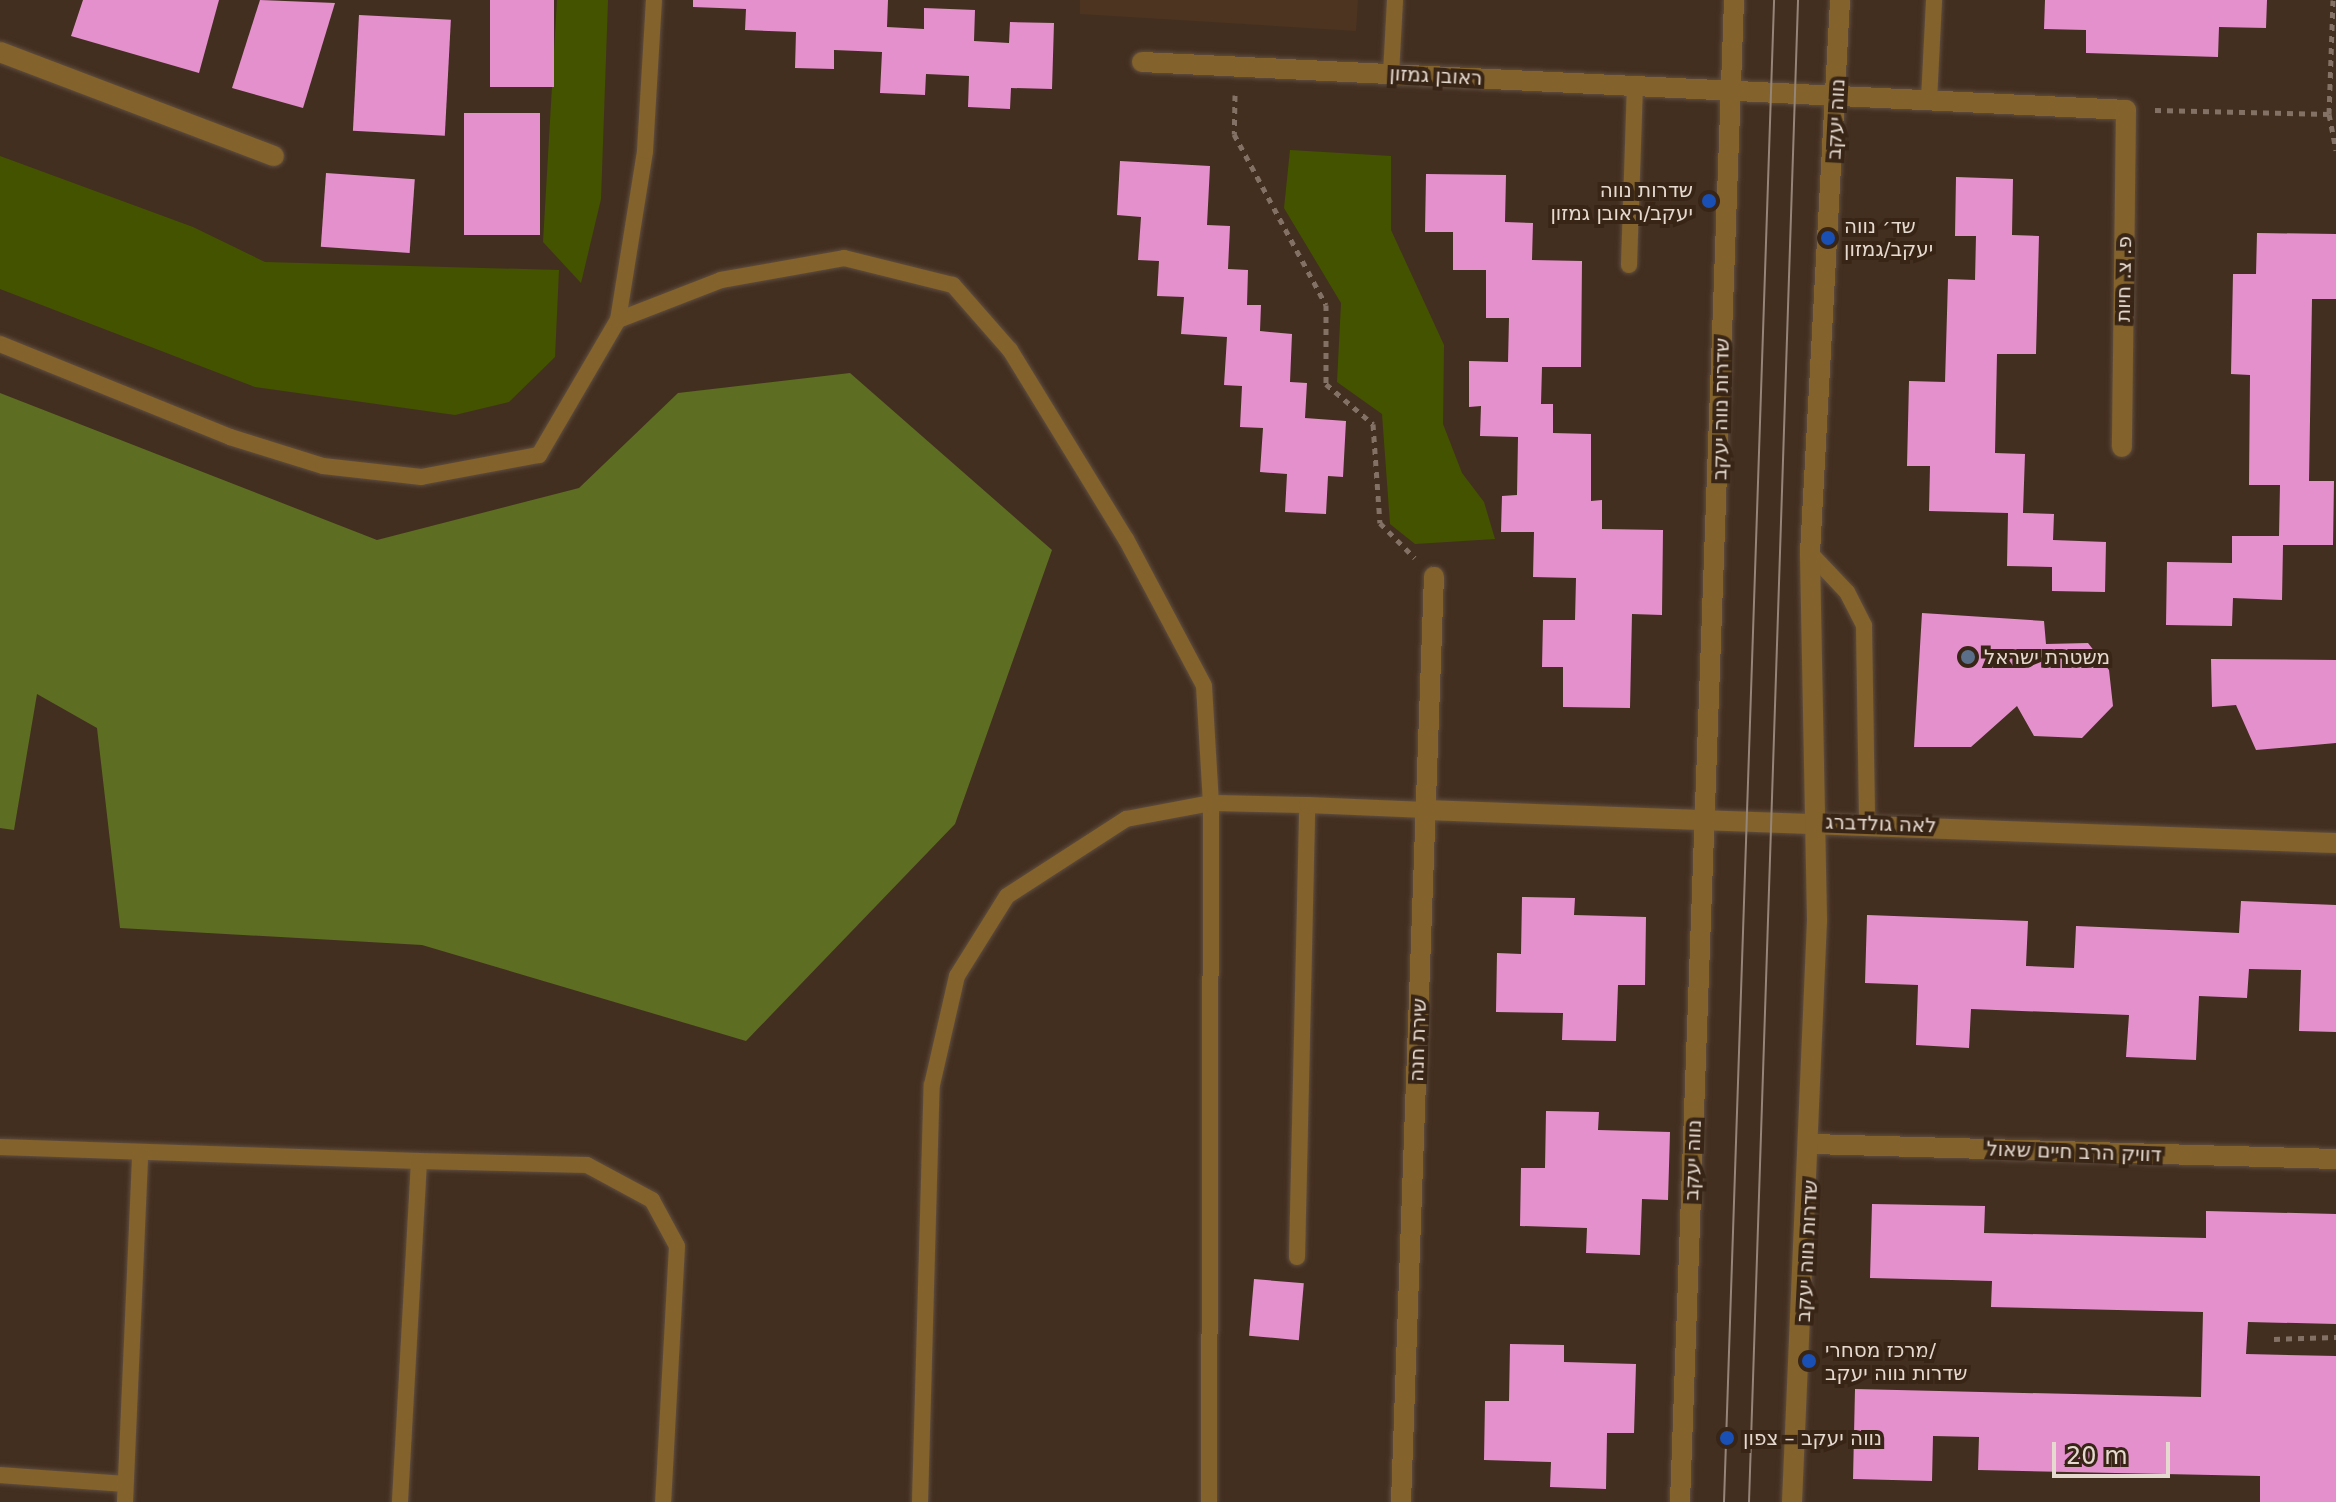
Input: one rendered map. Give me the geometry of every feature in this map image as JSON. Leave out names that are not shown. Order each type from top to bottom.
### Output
[{"type":"street","name":"שדרות נווה יעקב","points":[[1705,817],[1734,0]]},
{"type":"street","name":"נווה יעקב","points":[[1810,553],[1830,237],[1840,0]]},
{"type":"street","points":[[0,52],[274,156]]},
{"type":"street","name":"ראובן גמזון","points":[[1142,62],[2126,110]]},
{"type":"street","name":"פ. צ. חיות","points":[[2122,447],[2126,110]]},
{"type":"street","points":[[1810,553],[1814,821],[1812,1144]]},
{"type":"street","name":"שירת חנה","points":[[1401,1502],[1434,577]]},
{"type":"street","name":"לאה גולדברג","points":[[1426,810],[1705,817],[2336,843]]},
{"type":"street","name":"נווה יעקב","points":[[1680,1502],[1705,817]]},
{"type":"street","name":"שדרות נווה יעקב","points":[[1792,1502],[1812,1144]]},
{"type":"street","name":"דוויק הרב חיים שאול","points":[[1812,1144],[2336,1159]]},
{"type":"lane","points":[[0,344],[230,437],[323,466],[421,477],[539,455],[618,320],[645,151],[654,0]]},
{"type":"lane","points":[[1391,74],[1395,0]]},
{"type":"lane","points":[[1929,100],[1934,0]]},
{"type":"lane","points":[[1629,265],[1635,86]]},
{"type":"lane","points":[[618,320],[721,280],[844,258],[953,285],[1010,350],[1126,539],[1204,686],[1211,803],[1209,1502]]},
{"type":"lane","points":[[1810,553],[1847,592],[1864,626],[1867,823]]},
{"type":"lane","points":[[920,1502],[932,1085],[957,976],[1007,896],[1126,819],[1211,803],[1426,810]]},
{"type":"lane","points":[[1297,1257],[1307,805]]},
{"type":"lane","points":[[0,1147],[140,1154],[587,1165],[652,1200],[677,1246],[663,1502]]},
{"type":"lane","points":[[125,1502],[140,1154]]},
{"type":"lane","points":[[400,1502],[419,1161]]},
{"type":"lane","points":[[0,1475],[125,1484]]},
{"type":"path","points":[[2333,0],[2329,114],[2336,150]]},
{"type":"path","points":[[1235,66],[1234,134],[1326,305],[1326,384],[1373,424],[1380,523],[1434,577]]},
{"type":"path","points":[[2126,110],[2329,114]]},
{"type":"path","points":[[2274,1339],[2336,1337]]},
{"type":"shaded area","points":[[1080,0],[1358,0],[1356,31],[1080,14]]},
{"type":"green space","points":[[557,0],[608,0],[601,199],[581,283],[543,242]]},
{"type":"green space","points":[[1290,150],[1391,156],[1391,230],[1444,345],[1443,424],[1462,473],[1484,502],[1495,539],[1415,544],[1390,524],[1382,414],[1337,382],[1341,303],[1284,208]]},
{"type":"green space","points":[[0,156],[193,227],[265,262],[559,270],[555,357],[509,402],[455,415],[255,387],[0,289]]},
{"type":"green space","points":[[850,373],[1052,550],[955,824],[746,1041],[422,945],[120,928],[97,728],[37,694],[14,830],[0,828],[0,393],[377,540],[579,488],[678,393]]},
{"type":"building","points":[[83,0],[219,0],[199,73],[71,36]]},
{"type":"building","points":[[260,0],[335,3],[303,108],[232,88]]},
{"type":"building","points":[[490,0],[554,0],[554,87],[490,87]]},
{"type":"building","points":[[693,0],[888,0],[887,27],[924,29],[924,8],[975,10],[974,41],[1009,43],[1010,22],[1054,23],[1052,89],[1011,88],[1010,109],[968,107],[969,76],[926,74],[925,95],[880,93],[882,52],[834,50],[834,69],[795,68],[796,32],[745,30],[746,9],[693,7]]},
{"type":"building","points":[[2045,0],[2267,0],[2266,28],[2219,27],[2218,57],[2086,53],[2086,30],[2044,29]]},
{"type":"building","points":[[359,15],[451,20],[445,136],[353,131]]},
{"type":"building","points":[[464,113],[540,113],[540,235],[464,235]]},
{"type":"building","points":[[1120,161],[1210,166],[1207,225],[1230,226],[1228,269],[1248,270],[1247,305],[1261,305],[1260,331],[1292,334],[1290,382],[1307,383],[1305,418],[1346,421],[1343,477],[1328,476],[1326,514],[1285,512],[1287,474],[1260,472],[1263,428],[1240,427],[1242,386],[1224,385],[1227,337],[1181,334],[1184,297],[1157,296],[1159,261],[1138,260],[1141,217],[1117,215]]},
{"type":"building","points":[[326,173],[415,179],[410,253],[321,247]]},
{"type":"building","points":[[1426,174],[1506,175],[1505,222],[1533,223],[1532,260],[1582,261],[1581,367],[1542,367],[1541,404],[1553,404],[1553,433],[1591,434],[1591,501],[1602,500],[1602,529],[1663,530],[1662,615],[1632,614],[1630,708],[1563,707],[1563,667],[1542,667],[1543,620],[1575,620],[1576,578],[1533,577],[1534,532],[1501,532],[1502,496],[1517,495],[1518,437],[1480,436],[1481,406],[1469,407],[1469,361],[1508,362],[1509,318],[1486,318],[1486,270],[1453,270],[1453,232],[1425,232]]},
{"type":"building","points":[[1956,177],[2013,179],[2012,235],[2039,236],[2036,354],[1997,354],[1995,453],[2025,454],[2023,513],[2054,514],[2053,540],[2106,542],[2105,592],[2052,591],[2052,567],[2007,566],[2008,513],[1929,511],[1930,466],[1907,466],[1909,381],[1945,382],[1948,279],[1975,280],[1976,236],[1955,236]]},
{"type":"building","points":[[2257,233],[2336,234],[2336,299],[2312,299],[2309,481],[2334,481],[2333,545],[2283,545],[2282,600],[2233,598],[2232,626],[2166,625],[2167,562],[2232,563],[2232,536],[2279,536],[2280,485],[2249,485],[2250,375],[2231,374],[2233,274],[2256,274]]},
{"type":"building","points":[[1922,613],[2044,621],[2046,644],[2088,643],[2109,670],[2113,706],[2082,738],[2034,736],[2017,706],[1971,747],[1914,747]]},
{"type":"building","points":[[2211,659],[2336,660],[2336,743],[2256,750],[2236,705],[2212,707]]},
{"type":"building","points":[[1522,897],[1575,898],[1574,915],[1646,917],[1645,985],[1618,985],[1616,1041],[1562,1040],[1563,1013],[1496,1012],[1497,953],[1521,954]]},
{"type":"building","points":[[2241,901],[2336,905],[2336,1032],[2299,1031],[2301,970],[2249,969],[2247,998],[2199,996],[2196,1060],[2126,1057],[2129,1015],[1971,1009],[1969,1048],[1916,1045],[1918,985],[1865,983],[1867,915],[2028,921],[2026,966],[2074,968],[2076,926],[2239,933]]},
{"type":"building","points":[[1546,1111],[1599,1112],[1598,1130],[1670,1132],[1668,1200],[1642,1199],[1640,1255],[1586,1253],[1587,1228],[1520,1226],[1521,1168],[1545,1168]]},
{"type":"building","points":[[1872,1204],[1985,1206],[1984,1233],[2206,1238],[2206,1211],[2336,1214],[2336,1324],[2248,1322],[2246,1354],[2336,1356],[2336,1502],[2260,1502],[2260,1476],[1978,1470],[1979,1437],[1933,1436],[1932,1481],[1853,1479],[1855,1389],[2201,1397],[2203,1312],[1991,1307],[1992,1281],[1870,1278]]},
{"type":"building","points":[[1254,1279],[1304,1283],[1299,1340],[1249,1336]]},
{"type":"building","points":[[1510,1344],[1564,1345],[1564,1362],[1636,1364],[1634,1433],[1607,1433],[1606,1489],[1550,1487],[1551,1462],[1484,1460],[1485,1401],[1509,1401]]},
{"type":"tram line","points":[[1724,1502],[1774,0]]},
{"type":"tram line","points":[[1749,1502],[1798,0]]},
{"type":"place","name":"שדרות נווה יעקב/ראובן גמזון","points":[[1709,201]]},
{"type":"place","name":"שד׳ נווה יעקב/גמזון","points":[[1828,238]]},
{"type":"place","name":"משטרת ישראל","points":[[1968,657]]},
{"type":"place","name":"מרכז מסחרי/ שדרות נווה יעקב","points":[[1809,1361]]},
{"type":"place","name":"נווה יעקב – צפון","points":[[1727,1438]]}]
